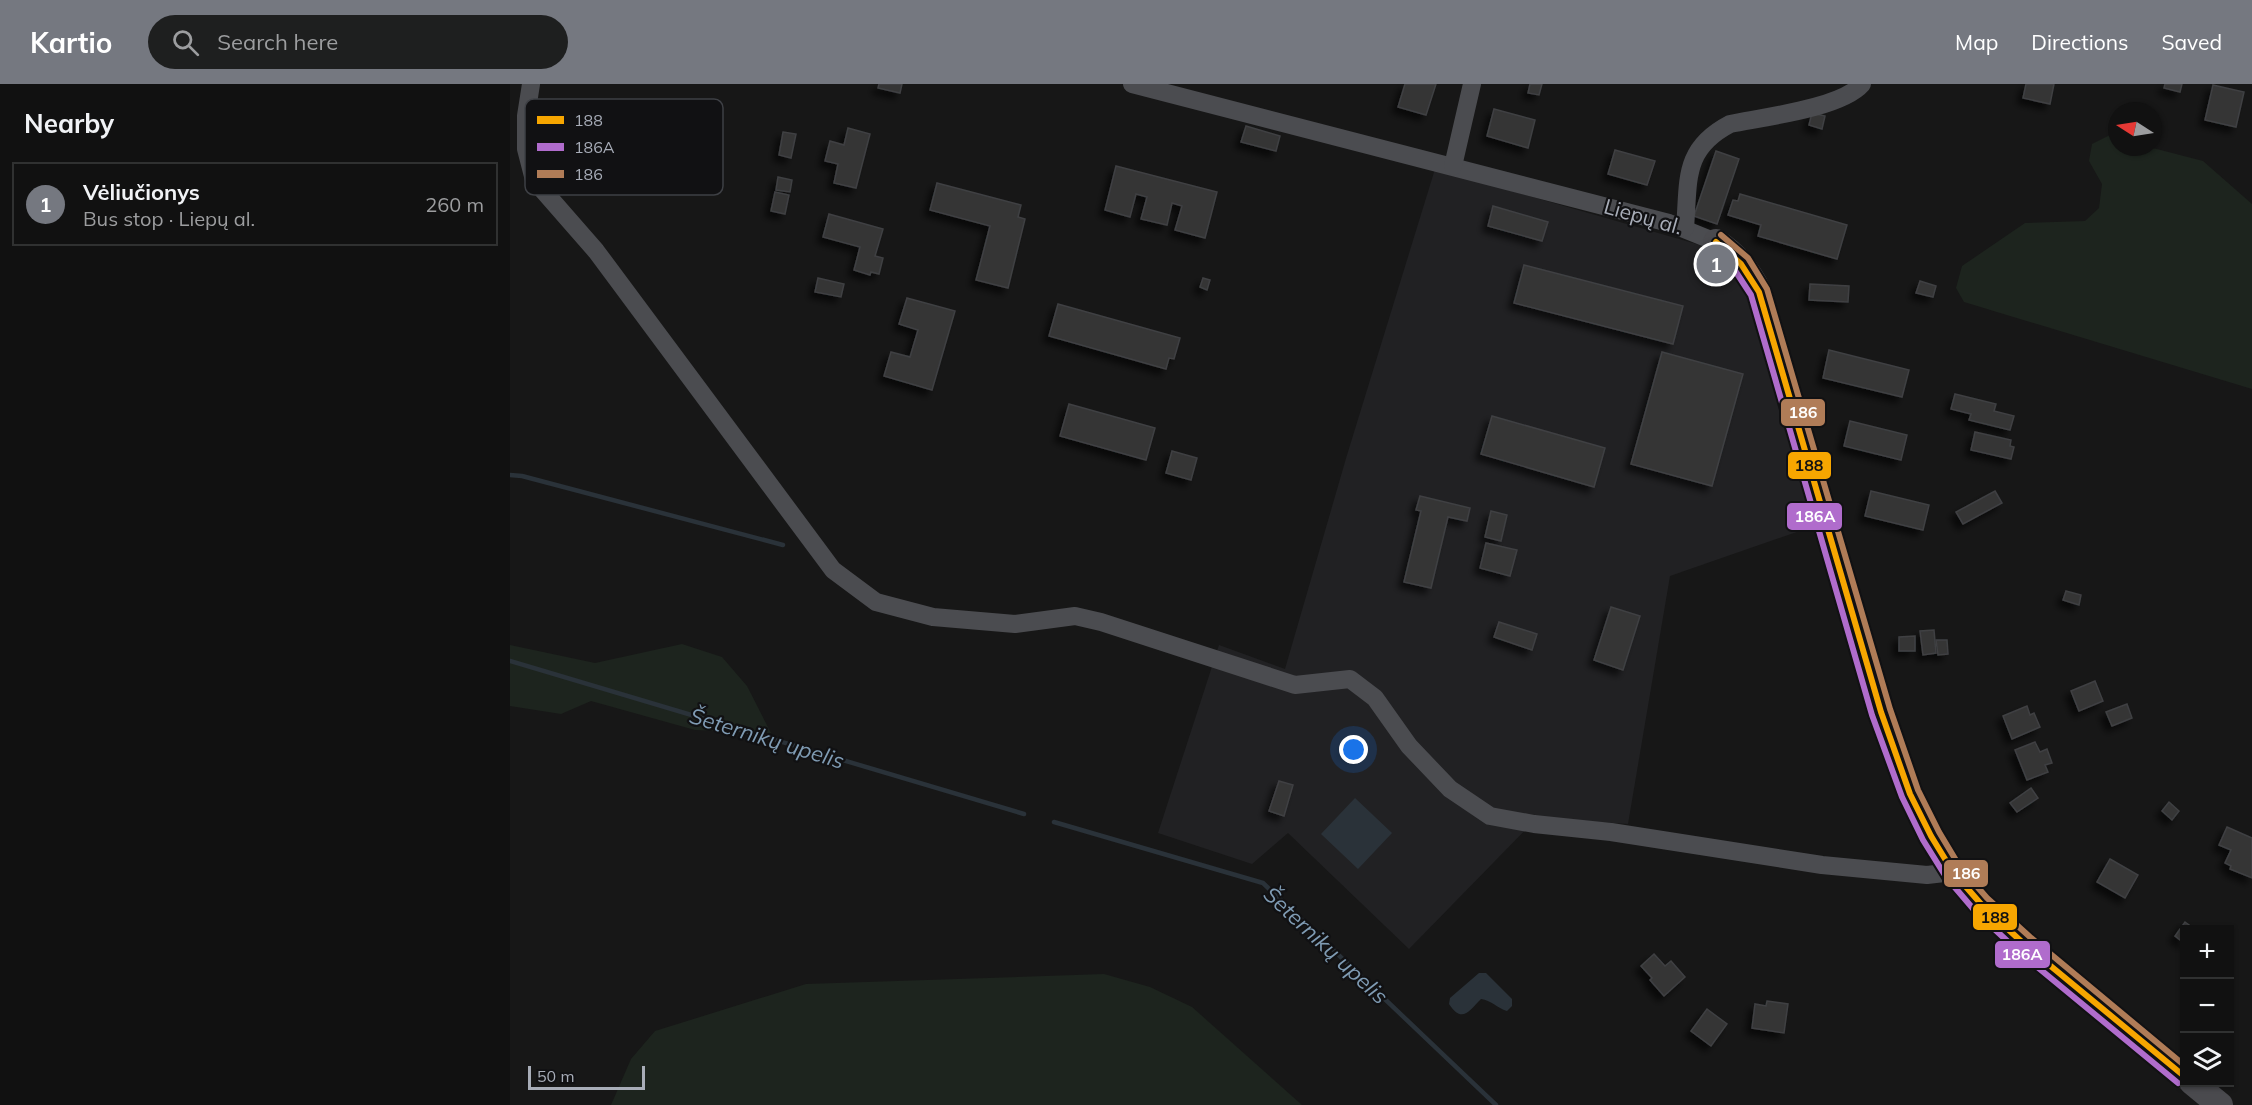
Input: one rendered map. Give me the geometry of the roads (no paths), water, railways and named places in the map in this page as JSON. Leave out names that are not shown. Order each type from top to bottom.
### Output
[{"type":"main road","name":"Liepų al.","points":[[1716,242],[1740,261],[1759,292],[1896,758],[1910,794],[1931,836],[1953,872],[1981,904],[2024,944],[2180,1073]]},
{"type":"main road","points":[[2197,1087],[2220,1105]]},
{"type":"street","points":[[529,99],[531,84]]},
{"type":"street","name":"Liepų al.","points":[[1132,84],[1685,228],[1716,242]]},
{"type":"street","points":[[1452,166],[1472,84]]},
{"type":"street","points":[[1685,228],[1689,174],[1694,155],[1704,141],[1715,132],[1730,124],[1839,99],[1862,84]]},
{"type":"street","points":[[547,195],[596,251],[833,570],[876,602],[933,617],[1014,624],[1075,616],[1101,622],[1295,685],[1350,679],[1376,698],[1409,746],[1450,789],[1490,816],[1534,824],[1611,832],[1822,865],[1927,875],[1953,872]]},
{"type":"waterway","points":[[510,475],[522,476],[783,545]]},
{"type":"waterway","name":"Šeternikų upelis","points":[[510,661],[1024,814]]},
{"type":"waterway","name":"Šeternikų upelis","points":[[1054,822],[1263,883],[1496,1105]]},
{"type":"place","name":"Vėliučionys","points":[[1716,264]]}]
